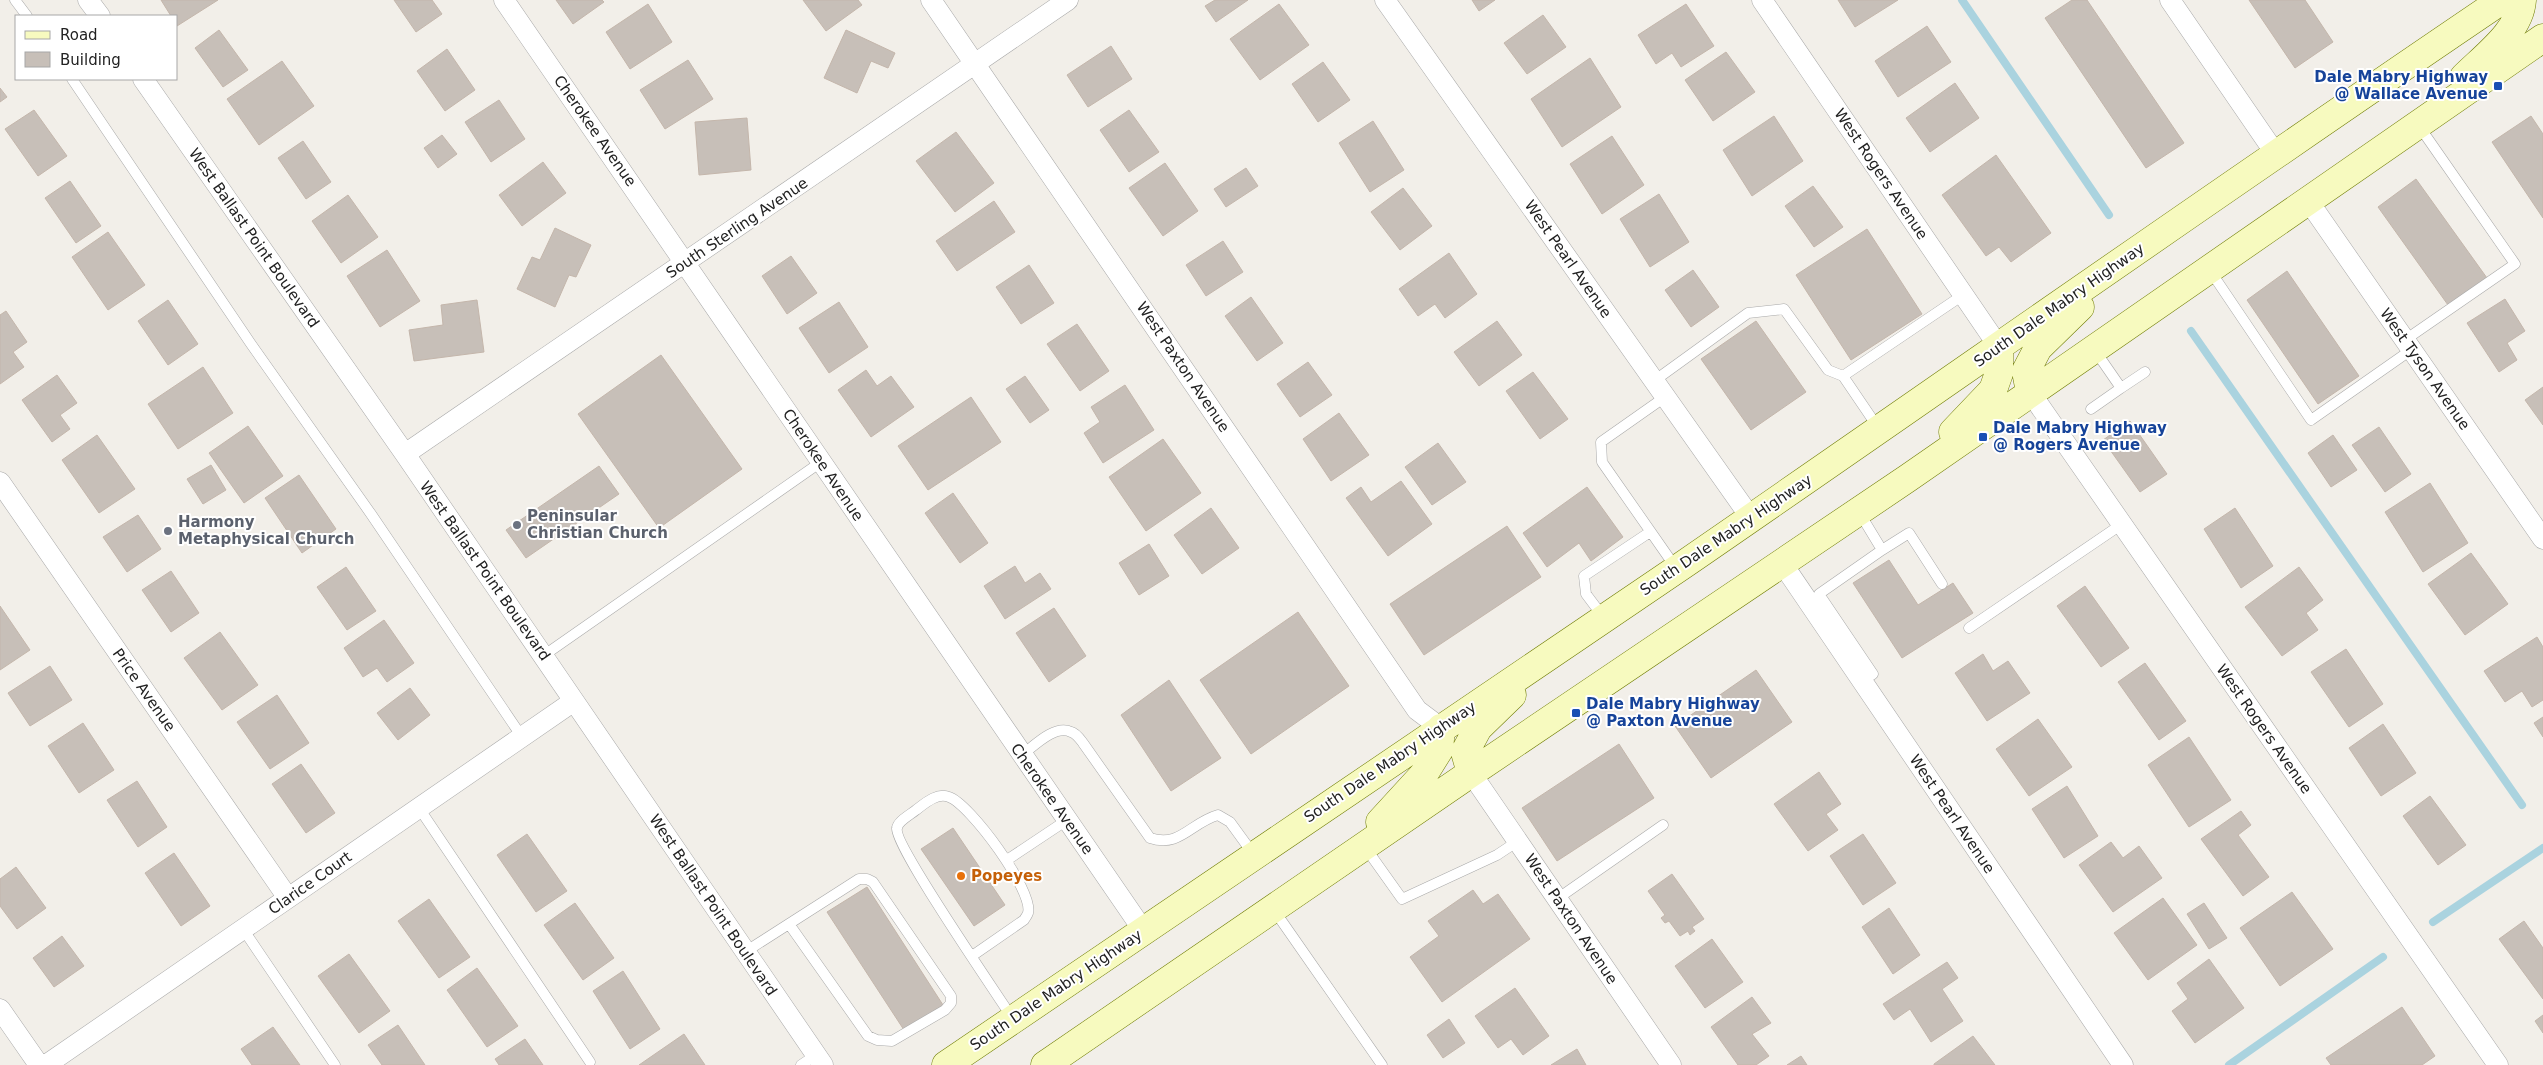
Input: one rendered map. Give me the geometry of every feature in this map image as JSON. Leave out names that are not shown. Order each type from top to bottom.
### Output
[{"type":"main road","name":"South Dale Mabry Highway","points":[[946,1065],[1751,518],[2133,255],[2275,154],[2502,0]]},
{"type":"main road","points":[[2418,124],[2508,33],[2521,9],[2522,0]]},
{"type":"main road","points":[[1045,1065],[1471,773],[1908,478],[2307,199],[2543,38]]},
{"type":"main road","points":[[2030,392],[2026,371],[2038,348],[2133,255]]},
{"type":"main road","points":[[1908,478],[1993,390],[1999,373],[1999,347]]},
{"type":"main road","points":[[1471,773],[1465,752],[1478,728],[1568,642]]},
{"type":"main road","points":[[1355,852],[1424,774],[1439,750],[1441,728]]},
{"type":"street","points":[[88,0],[99,15]]},
{"type":"street","name":"Cherokee Avenue","points":[[504,0],[1143,930]]},
{"type":"street","name":"West Paxton Avenue","points":[[932,0],[1417,710],[1441,728]]},
{"type":"street","name":"South Sterling Avenue","points":[[405,454],[1068,0]]},
{"type":"street","name":"West Pearl Avenue","points":[[1384,0],[1751,518]]},
{"type":"street","name":"West Rogers Avenue","points":[[1762,0],[1999,347]]},
{"type":"street","points":[[2170,0],[2275,154]]},
{"type":"street","name":"West Ballast Point Boulevard","points":[[144,80],[405,454],[574,701],[745,952],[813,1062]]},
{"type":"street","name":"West Tyson Avenue","points":[[2307,199],[2543,539]]},
{"type":"street","name":"West Rogers Avenue","points":[[2030,392],[2498,1065]]},
{"type":"street","name":"Price Avenue","points":[[0,482],[288,898]]},
{"type":"street","name":"West Pearl Avenue","points":[[1782,563],[2123,1065]]},
{"type":"street","name":"Clarice Court","points":[[46,1065],[574,701]]},
{"type":"street","name":"West Paxton Avenue","points":[[1471,773],[1671,1065]]},
{"type":"street","points":[[0,1009],[39,1065]]},
{"type":"lane","points":[[15,0],[26,15]]},
{"type":"lane","points":[[73,80],[305,423],[371,514],[522,737]]},
{"type":"lane","points":[[2209,268],[2311,420],[2515,264],[2418,124]]},
{"type":"lane","points":[[1843,376],[1963,295]]},
{"type":"lane","points":[[1676,569],[1602,462],[1601,442],[1748,313],[1784,309],[1828,370],[1843,376],[1879,430]]},
{"type":"lane","points":[[2093,349],[2121,388]]},
{"type":"lane","points":[[2091,409],[2145,372]]},
{"type":"lane","points":[[543,656],[821,462]]},
{"type":"lane","points":[[1858,511],[1882,550]]},
{"type":"lane","points":[[1969,628],[2122,524]]},
{"type":"lane","points":[[1604,618],[1586,594],[1584,576],[1650,532]]},
{"type":"lane","points":[[1862,681],[1873,674],[1819,594],[1909,533],[1942,584]]},
{"type":"lane","points":[[1022,755],[1052,733],[1062,730],[1072,732],[1083,743],[1150,838],[1163,842],[1175,839],[1205,818],[1218,815],[1230,822],[1254,854]]},
{"type":"lane","points":[[972,956],[1024,920],[1028,913],[1021,887],[1007,860],[970,814],[950,797],[941,795],[927,802],[897,827],[897,833],[912,864],[1013,1019]]},
{"type":"lane","points":[[419,808],[590,1062]]},
{"type":"lane","points":[[1007,860],[1067,820]]},
{"type":"lane","points":[[1557,899],[1663,824]]},
{"type":"lane","points":[[1355,852],[1402,899],[1497,855],[1518,841]]},
{"type":"lane","points":[[745,952],[859,879],[867,879],[873,882],[951,996],[951,1003],[945,1010],[892,1041],[877,1040],[868,1036],[789,924]]},
{"type":"lane","points":[[1273,908],[1382,1065]]},
{"type":"lane","points":[[243,929],[335,1065]]},
{"type":"building","points":[[161,0],[218,0],[178,25],[178,15],[170,15]]},
{"type":"building","points":[[394,0],[432,0],[442,14],[416,32]]},
{"type":"building","points":[[556,0],[602,0],[604,2],[573,24]]},
{"type":"building","points":[[803,0],[858,0],[862,5],[826,31]]},
{"type":"building","points":[[1215,0],[1248,0],[1216,22],[1205,6]]},
{"type":"building","points":[[1472,0],[1495,0],[1479,11]]},
{"type":"building","points":[[1838,0],[1898,0],[1855,27]]},
{"type":"building","points":[[2072,0],[2087,0],[2184,143],[2146,168],[2045,18]]},
{"type":"building","points":[[2249,0],[2305,0],[2333,42],[2295,68]]},
{"type":"building","points":[[648,4],[672,42],[630,69],[606,32]]},
{"type":"building","points":[[1279,4],[1309,45],[1260,80],[1230,39]]},
{"type":"building","points":[[1686,4],[1714,46],[1681,67],[1672,53],[1656,64],[1638,35]]},
{"type":"building","points":[[1543,15],[1566,47],[1527,74],[1504,43]]},
{"type":"building","points":[[1927,26],[1951,62],[1898,97],[1875,61]]},
{"type":"building","points":[[219,30],[248,70],[223,87],[195,48]]},
{"type":"building","points":[[846,30],[895,53],[888,68],[871,61],[857,93],[824,78]]},
{"type":"building","points":[[1111,46],[1132,79],[1088,107],[1067,75]]},
{"type":"building","points":[[447,49],[475,90],[445,111],[417,71]]},
{"type":"building","points":[[1726,52],[1755,92],[1713,121],[1685,80]]},
{"type":"building","points":[[1590,58],[1621,107],[1562,147],[1531,99]]},
{"type":"building","points":[[688,60],[713,99],[665,129],[640,90]]},
{"type":"building","points":[[282,61],[314,106],[259,145],[227,99]]},
{"type":"building","points":[[1323,62],[1350,100],[1318,122],[1292,84]]},
{"type":"building","points":[[1955,83],[1979,118],[1930,152],[1906,118]]},
{"type":"building","points":[[0,88],[7,97],[0,102]]},
{"type":"building","points":[[499,100],[525,139],[491,162],[465,122]]},
{"type":"building","points":[[34,110],[67,156],[38,176],[5,129]]},
{"type":"building","points":[[1129,110],[1159,152],[1129,172],[1100,130]]},
{"type":"building","points":[[1774,116],[1803,161],[1752,196],[1723,150]]},
{"type":"building","points":[[2531,116],[2543,134],[2543,218],[2492,142]]},
{"type":"building","points":[[747,118],[751,170],[699,175],[695,122]]},
{"type":"building","points":[[1373,121],[1404,170],[1370,192],[1339,143]]},
{"type":"building","points":[[956,132],[994,183],[955,212],[916,161]]},
{"type":"building","points":[[442,135],[457,154],[438,168],[424,148]]},
{"type":"building","points":[[1612,136],[1644,185],[1602,214],[1570,164]]},
{"type":"building","points":[[303,141],[331,182],[306,199],[278,158]]},
{"type":"building","points":[[1996,155],[2051,233],[2011,262],[1999,247],[1986,256],[1942,195]]},
{"type":"building","points":[[543,162],[566,193],[522,226],[499,195]]},
{"type":"building","points":[[1165,163],[1198,211],[1163,236],[1129,188]]},
{"type":"building","points":[[1246,168],[1258,186],[1226,207],[1214,189]]},
{"type":"building","points":[[2416,179],[2487,278],[2448,305],[2378,207]]},
{"type":"building","points":[[70,181],[101,226],[76,243],[45,198]]},
{"type":"building","points":[[1813,186],[1843,227],[1814,247],[1785,206]]},
{"type":"building","points":[[1403,188],[1432,226],[1400,250],[1371,212]]},
{"type":"building","points":[[1659,194],[1689,242],[1650,267],[1620,219]]},
{"type":"building","points":[[348,195],[378,237],[341,263],[312,221]]},
{"type":"building","points":[[994,201],[1015,232],[957,271],[936,241]]},
{"type":"building","points":[[555,228],[591,245],[576,277],[569,275],[555,307],[517,289],[532,257],[540,260]]},
{"type":"building","points":[[1867,229],[1922,314],[1851,360],[1796,275]]},
{"type":"building","points":[[108,232],[145,285],[108,310],[72,257]]},
{"type":"building","points":[[1223,241],[1243,272],[1206,296],[1186,265]]},
{"type":"building","points":[[387,250],[420,301],[380,327],[347,276]]},
{"type":"building","points":[[1449,253],[1477,294],[1445,318],[1435,304],[1418,316],[1399,289]]},
{"type":"building","points":[[791,256],[817,293],[787,314],[762,276]]},
{"type":"building","points":[[1029,265],[1054,303],[1021,324],[996,287]]},
{"type":"building","points":[[1693,270],[1719,307],[1691,327],[1665,290]]},
{"type":"building","points":[[2287,271],[2359,376],[2318,404],[2247,300]]},
{"type":"building","points":[[1251,297],[1283,343],[1257,361],[1225,316]]},
{"type":"building","points":[[2505,299],[2525,331],[2507,343],[2517,360],[2499,372],[2467,323]]},
{"type":"building","points":[[168,300],[198,344],[168,365],[138,321]]},
{"type":"building","points":[[477,300],[484,352],[414,361],[409,330],[443,325],[441,305]]},
{"type":"building","points":[[839,302],[868,347],[829,373],[799,328]]},
{"type":"building","points":[[6,311],[27,342],[13,352],[24,367],[0,384],[0,315]]},
{"type":"building","points":[[1497,321],[1522,355],[1479,386],[1454,352]]},
{"type":"building","points":[[1756,321],[1806,392],[1751,430],[1701,359]]},
{"type":"building","points":[[1077,324],[1109,371],[1080,391],[1047,344]]},
{"type":"building","points":[[661,355],[742,469],[659,528],[578,414]]},
{"type":"building","points":[[1308,362],[1332,395],[1300,417],[1277,384]]},
{"type":"building","points":[[203,367],[233,413],[178,449],[148,404]]},
{"type":"building","points":[[866,370],[877,386],[891,376],[914,407],[871,437],[838,390]]},
{"type":"building","points":[[1533,372],[1568,419],[1540,439],[1506,391]]},
{"type":"building","points":[[57,375],[77,403],[60,415],[70,429],[52,442],[22,400]]},
{"type":"building","points":[[1025,376],[1049,410],[1030,423],[1006,389]]},
{"type":"building","points":[[1125,385],[1154,430],[1103,463],[1084,433],[1100,422],[1091,407]]},
{"type":"building","points":[[2543,387],[2543,425],[2525,400]]},
{"type":"building","points":[[971,397],[1001,442],[928,490],[898,446]]},
{"type":"building","points":[[1339,413],[1369,455],[1331,481],[1303,439]]},
{"type":"building","points":[[2130,421],[2167,474],[2140,492],[2103,440]]},
{"type":"building","points":[[248,426],[283,476],[244,503],[209,453]]},
{"type":"building","points":[[2379,427],[2411,474],[2385,492],[2352,445]]},
{"type":"building","points":[[97,435],[135,489],[99,513],[62,460]]},
{"type":"building","points":[[2333,435],[2357,470],[2331,487],[2308,453]]},
{"type":"building","points":[[1163,439],[1201,493],[1146,531],[1109,477]]},
{"type":"building","points":[[1438,443],[1466,482],[1432,505],[1405,467]]},
{"type":"building","points":[[211,465],[226,490],[203,504],[187,479]]},
{"type":"building","points":[[599,466],[619,494],[526,558],[506,530]]},
{"type":"building","points":[[299,475],[336,529],[302,553],[265,498]]},
{"type":"building","points":[[1401,481],[1432,524],[1388,556],[1346,498],[1361,487],[1371,502]]},
{"type":"building","points":[[2430,483],[2468,543],[2423,572],[2385,512]]},
{"type":"building","points":[[1587,487],[1623,537],[1591,561],[1579,543],[1547,567],[1523,533]]},
{"type":"building","points":[[953,493],[988,543],[960,563],[925,513]]},
{"type":"building","points":[[1211,508],[1239,548],[1202,574],[1174,535]]},
{"type":"building","points":[[2235,508],[2273,566],[2241,588],[2204,529]]},
{"type":"building","points":[[138,515],[161,549],[127,572],[103,537]]},
{"type":"building","points":[[1507,526],[1541,577],[1424,655],[1390,604]]},
{"type":"building","points":[[1149,544],[1169,576],[1139,595],[1119,563]]},
{"type":"building","points":[[2471,553],[2508,604],[2465,635],[2428,584]]},
{"type":"building","points":[[1889,560],[1918,605],[1953,583],[1973,613],[1902,658],[1853,583]]},
{"type":"building","points":[[1015,566],[1025,583],[1040,573],[1051,589],[1005,619],[984,586]]},
{"type":"building","points":[[346,567],[376,611],[347,630],[317,587]]},
{"type":"building","points":[[2299,567],[2323,600],[2306,613],[2318,630],[2282,656],[2245,607]]},
{"type":"building","points":[[171,571],[199,613],[171,632],[142,590]]},
{"type":"building","points":[[2085,586],[2129,648],[2101,667],[2057,606]]},
{"type":"building","points":[[0,606],[30,650],[0,670]]},
{"type":"building","points":[[1054,608],[1086,656],[1049,682],[1016,633]]},
{"type":"building","points":[[1298,612],[1349,686],[1251,754],[1200,680]]},
{"type":"building","points":[[384,620],[414,663],[387,682],[377,668],[363,677],[344,648]]},
{"type":"building","points":[[220,632],[258,685],[222,710],[184,658]]},
{"type":"building","points":[[2537,637],[2543,647],[2543,700],[2532,707],[2522,691],[2505,702],[2484,671]]},
{"type":"building","points":[[2346,649],[2383,704],[2349,727],[2311,672]]},
{"type":"building","points":[[1983,654],[1993,671],[2008,661],[2030,693],[1987,721],[1955,673]]},
{"type":"building","points":[[2145,663],[2186,721],[2159,740],[2118,682]]},
{"type":"building","points":[[50,666],[72,700],[30,726],[8,693]]},
{"type":"building","points":[[1756,670],[1792,722],[1711,778],[1675,726]]},
{"type":"building","points":[[1169,680],[1221,758],[1171,791],[1121,715]]},
{"type":"building","points":[[410,688],[430,715],[398,740],[377,713]]},
{"type":"building","points":[[277,695],[309,743],[270,769],[237,722]]},
{"type":"building","points":[[2543,717],[2543,737],[2534,723]]},
{"type":"building","points":[[2038,719],[2072,767],[2029,796],[1996,749]]},
{"type":"building","points":[[83,723],[114,770],[79,793],[48,746]]},
{"type":"building","points":[[2383,724],[2416,773],[2381,796],[2349,748]]},
{"type":"building","points":[[2189,737],[2231,800],[2189,827],[2148,765]]},
{"type":"building","points":[[1619,744],[1654,798],[1557,861],[1522,808]]},
{"type":"building","points":[[301,764],[335,813],[306,833],[272,784]]},
{"type":"building","points":[[1819,772],[1841,804],[1826,814],[1838,830],[1808,851],[1774,804]]},
{"type":"building","points":[[137,781],[167,827],[138,847],[107,800]]},
{"type":"building","points":[[2067,786],[2098,836],[2064,858],[2032,809]]},
{"type":"building","points":[[2430,796],[2466,845],[2438,865],[2403,816]]},
{"type":"building","points":[[2241,811],[2251,825],[2238,835],[2269,877],[2243,896],[2201,839]]},
{"type":"building","points":[[953,828],[1005,905],[974,926],[921,849]]},
{"type":"building","points":[[527,834],[567,891],[536,912],[497,855]]},
{"type":"building","points":[[1863,834],[1896,883],[1863,905],[1830,856]]},
{"type":"building","points":[[2111,842],[2123,858],[2139,846],[2162,878],[2113,912],[2079,865]]},
{"type":"building","points":[[174,853],[210,906],[181,926],[145,873]]},
{"type":"building","points":[[16,867],[46,908],[17,929],[0,906],[0,879]]},
{"type":"building","points":[[1672,874],[1704,919],[1692,927],[1695,931],[1690,935],[1688,931],[1680,936],[1669,921],[1665,923],[1661,918],[1665,915],[1648,891]]},
{"type":"building","points":[[867,887],[943,1005],[904,1030],[827,912]]},
{"type":"building","points":[[1473,890],[1483,904],[1498,894],[1530,939],[1442,1002],[1410,957],[1439,936],[1428,921]]},
{"type":"building","points":[[2292,892],[2333,949],[2280,986],[2240,928]]},
{"type":"building","points":[[2163,898],[2197,945],[2148,980],[2114,933]]},
{"type":"building","points":[[429,899],[470,957],[439,978],[398,921]]},
{"type":"building","points":[[575,903],[614,958],[583,980],[544,925]]},
{"type":"building","points":[[2204,903],[2227,938],[2209,949],[2187,914]]},
{"type":"building","points":[[1889,908],[1920,955],[1893,974],[1862,927]]},
{"type":"building","points":[[2524,921],[2543,948],[2543,999],[2499,939]]},
{"type":"building","points":[[62,936],[84,966],[54,987],[33,958]]},
{"type":"building","points":[[1712,939],[1743,982],[1705,1008],[1675,966]]},
{"type":"building","points":[[349,954],[390,1011],[359,1033],[318,976]]},
{"type":"building","points":[[2209,959],[2244,1008],[2195,1043],[2172,1011],[2188,999],[2177,983]]},
{"type":"building","points":[[1947,962],[1958,978],[1942,989],[1963,1021],[1931,1042],[1910,1009],[1894,1020],[1883,1004]]},
{"type":"building","points":[[477,968],[518,1026],[487,1047],[447,990]]},
{"type":"building","points":[[623,971],[660,1029],[630,1049],[593,991]]},
{"type":"building","points":[[1515,988],[1549,1036],[1523,1055],[1511,1039],[1498,1048],[1475,1016]]},
{"type":"building","points":[[1752,997],[1771,1023],[1752,1034],[1769,1056],[1756,1065],[1738,1065],[1711,1027]]},
{"type":"building","points":[[2402,1007],[2435,1056],[2422,1065],[2331,1065],[2326,1058]]},
{"type":"building","points":[[2543,1015],[2543,1033],[2535,1021]]},
{"type":"building","points":[[1449,1019],[1465,1043],[1443,1058],[1427,1035]]},
{"type":"building","points":[[398,1025],[425,1065],[382,1065],[368,1045]]},
{"type":"building","points":[[273,1027],[300,1065],[252,1065],[241,1049]]},
{"type":"building","points":[[684,1034],[705,1065],[639,1065]]},
{"type":"building","points":[[1973,1036],[1995,1065],[1934,1065],[1934,1064]]},
{"type":"building","points":[[525,1039],[543,1065],[499,1065],[495,1059]]},
{"type":"building","points":[[1577,1049],[1586,1065],[1551,1065]]},
{"type":"building","points":[[1801,1056],[1807,1065],[1787,1065]]},
{"type":"waterway","points":[[1962,0],[2109,215]]},
{"type":"waterway","points":[[2191,331],[2522,805]]},
{"type":"waterway","points":[[2433,922],[2543,848]]},
{"type":"waterway","points":[[2229,1065],[2383,957]]},
{"type":"place","name":"Dale Mabry Highway @ Wallace Avenue","points":[[2498,86]]},
{"type":"place","name":"Dale Mabry Highway @ Rogers Avenue","points":[[1983,437]]},
{"type":"place","name":"Peninsular Christian Church","points":[[517,525]]},
{"type":"place","name":"Harmony Metaphysical Church","points":[[168,531]]},
{"type":"place","name":"Dale Mabry Highway @ Paxton Avenue","points":[[1576,713]]},
{"type":"place","name":"Popeyes","points":[[961,876]]}]
